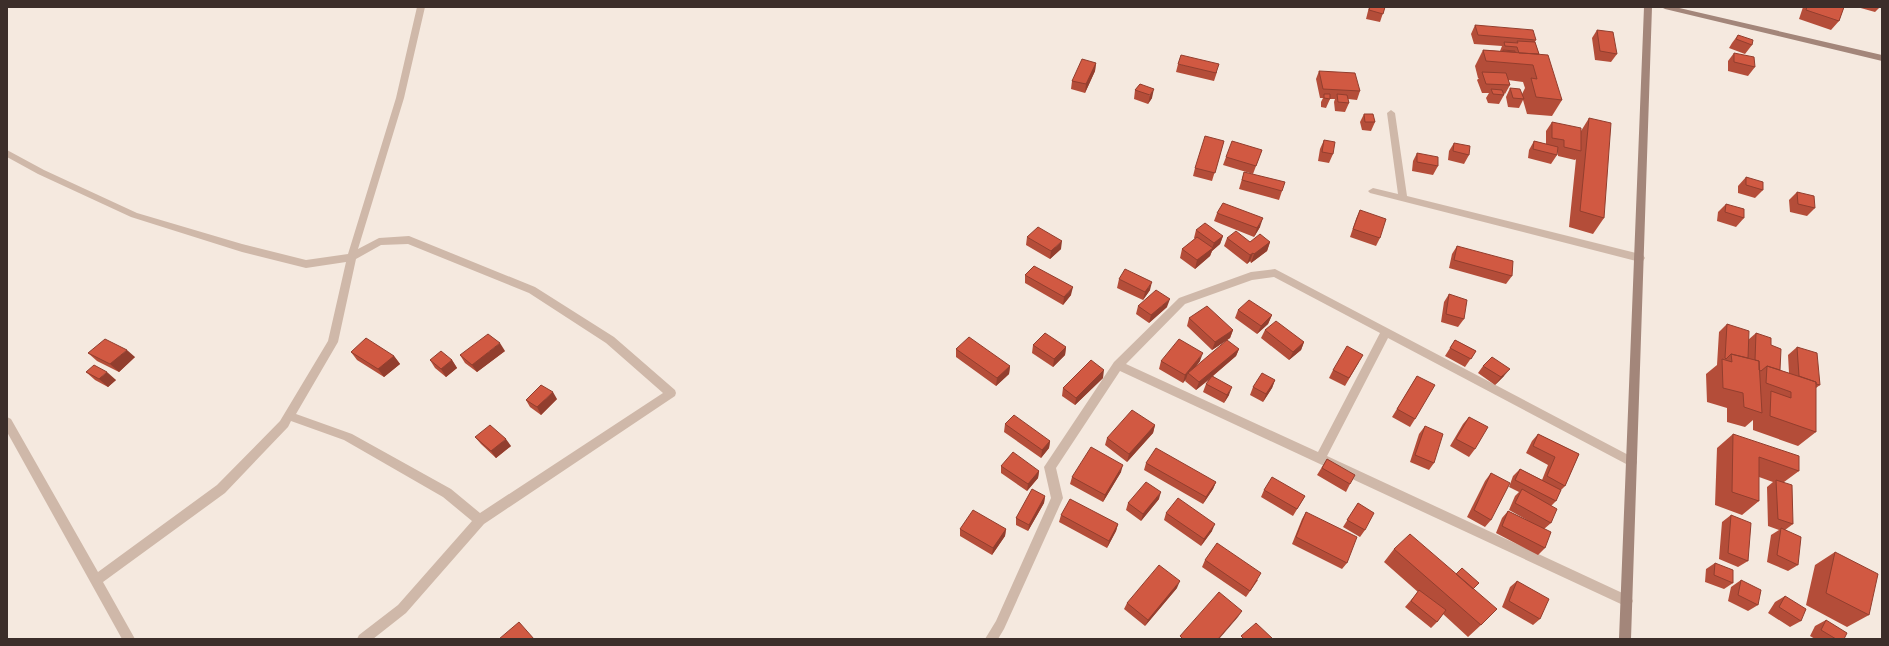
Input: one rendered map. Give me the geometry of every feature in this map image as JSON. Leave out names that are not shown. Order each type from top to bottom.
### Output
[{"type":"main road","points":[[1625,639],[1648,7]]},
{"type":"main road","points":[[1665,7],[1882,58]]},
{"type":"street","points":[[96,580],[221,489],[284,424],[333,342],[352,257],[400,98],[421,7]]},
{"type":"street","points":[[1391,113],[1403,199]]},
{"type":"street","points":[[7,153],[40,172],[134,215],[242,248],[306,264],[352,257],[379,242],[409,240],[532,290],[610,340],[671,393],[480,520],[402,609],[363,639]]},
{"type":"street","points":[[1373,191],[1640,258]]},
{"type":"street","points":[[991,639],[1000,625],[1057,498],[1050,467],[1118,365],[1182,301],[1251,276],[1275,273],[1632,462]]},
{"type":"street","points":[[1320,458],[1386,332]]},
{"type":"street","points":[[1118,365],[1627,601]]},
{"type":"street","points":[[289,416],[348,437],[447,493],[480,520]]},
{"type":"street","points":[[7,422],[129,639]]},
{"type":"building","points":[[1370,7],[1385,7],[1383,14],[1369,10]]},
{"type":"building","points":[[1807,7],[1844,7],[1839,21],[1806,10]]},
{"type":"building","points":[[1475,25],[1533,30],[1536,40],[1478,35]]},
{"type":"building","points":[[1597,30],[1613,32],[1617,54],[1600,51]]},
{"type":"building","points":[[1738,35],[1753,40],[1752,45],[1736,39]]},
{"type":"building","points":[[1517,41],[1535,42],[1539,54],[1519,53],[1517,47],[1505,46],[1504,42],[1518,43]]},
{"type":"building","points":[[1483,50],[1548,55],[1562,100],[1536,97],[1531,78],[1537,79],[1533,65],[1486,61]]},
{"type":"building","points":[[1503,51],[1515,51],[1515,52]]},
{"type":"building","points":[[1734,53],[1754,57],[1755,67],[1734,62]]},
{"type":"building","points":[[1181,55],[1219,64],[1216,73],[1178,64]]},
{"type":"building","points":[[1082,59],[1096,63],[1086,84],[1072,81]]},
{"type":"building","points":[[1319,71],[1355,73],[1360,91],[1323,89]]},
{"type":"building","points":[[1482,72],[1506,73],[1510,85],[1486,84]]},
{"type":"building","points":[[1140,84],[1154,89],[1150,95],[1135,90]]},
{"type":"building","points":[[1510,88],[1520,89],[1524,99],[1513,98]]},
{"type":"building","points":[[1491,89],[1502,90],[1504,95],[1493,94]]},
{"type":"building","points":[[1324,94],[1330,94],[1330,99],[1324,98]]},
{"type":"building","points":[[1337,94],[1347,95],[1349,103],[1338,102]]},
{"type":"building","points":[[1364,114],[1373,114],[1375,122],[1365,122]]},
{"type":"building","points":[[1589,118],[1611,123],[1604,218],[1580,211]]},
{"type":"building","points":[[1552,122],[1581,128],[1581,151],[1564,147],[1564,140],[1552,138]]},
{"type":"building","points":[[1205,136],[1224,141],[1215,173],[1195,168]]},
{"type":"building","points":[[1324,140],[1335,142],[1333,154],[1322,152]]},
{"type":"building","points":[[1232,141],[1262,150],[1256,166],[1226,157]]},
{"type":"building","points":[[1534,141],[1558,147],[1557,155],[1533,149]]},
{"type":"building","points":[[1454,143],[1470,146],[1469,155],[1453,151]]},
{"type":"building","points":[[1417,153],[1438,157],[1438,166],[1417,162]]},
{"type":"building","points":[[1244,172],[1285,182],[1282,191],[1242,180]]},
{"type":"building","points":[[1746,177],[1763,182],[1763,190],[1746,185]]},
{"type":"building","points":[[1797,192],[1814,196],[1815,208],[1798,204]]},
{"type":"building","points":[[1223,203],[1263,218],[1257,228],[1217,213]]},
{"type":"building","points":[[1726,204],[1744,209],[1744,218],[1725,212]]},
{"type":"building","points":[[1360,210],[1386,219],[1380,238],[1353,229]]},
{"type":"building","points":[[1205,223],[1223,236],[1214,243],[1196,230]]},
{"type":"building","points":[[1038,227],[1062,241],[1051,251],[1027,237]]},
{"type":"building","points":[[1236,231],[1250,242],[1260,234],[1270,242],[1254,254],[1253,253],[1250,255],[1227,238]]},
{"type":"building","points":[[1197,237],[1213,248],[1197,260],[1182,249]]},
{"type":"building","points":[[1457,246],[1513,261],[1512,276],[1454,260]]},
{"type":"building","points":[[1034,266],[1073,287],[1064,297],[1025,275]]},
{"type":"building","points":[[1125,269],[1152,282],[1145,292],[1119,279]]},
{"type":"building","points":[[1156,290],[1170,299],[1151,315],[1138,306]]},
{"type":"building","points":[[1449,294],[1467,300],[1464,319],[1446,314]]},
{"type":"building","points":[[1249,300],[1272,315],[1261,326],[1238,310]]},
{"type":"building","points":[[1207,306],[1233,330],[1215,342],[1189,318]]},
{"type":"building","points":[[1276,321],[1304,342],[1293,352],[1265,330]]},
{"type":"building","points":[[1727,324],[1749,331],[1748,358],[1731,354],[1726,359],[1725,358]]},
{"type":"building","points":[[1045,333],[1066,347],[1054,359],[1033,345]]},
{"type":"building","points":[[1756,333],[1771,338],[1771,345],[1781,349],[1780,370],[1767,366],[1761,371],[1759,370],[1759,361],[1755,360]]},
{"type":"building","points":[[488,334],[500,343],[472,365],[460,355]]},
{"type":"building","points":[[969,337],[1010,366],[997,378],[956,349]]},
{"type":"building","points":[[366,338],[394,356],[378,369],[351,352]]},
{"type":"building","points":[[105,339],[127,350],[110,364],[88,353]]},
{"type":"building","points":[[1179,339],[1203,353],[1185,375],[1161,361]]},
{"type":"building","points":[[1227,340],[1239,349],[1199,382],[1188,373]]},
{"type":"building","points":[[1455,340],[1476,351],[1471,359],[1450,348]]},
{"type":"building","points":[[1347,346],[1363,355],[1349,378],[1333,370]]},
{"type":"building","points":[[1797,347],[1817,353],[1820,385],[1799,376]]},
{"type":"building","points":[[441,351],[452,360],[441,369],[430,360]]},
{"type":"building","points":[[1731,354],[1759,361],[1762,413],[1744,407],[1743,393],[1723,388],[1722,359],[1732,362]]},
{"type":"building","points":[[1492,357],[1510,369],[1501,377],[1483,366]]},
{"type":"building","points":[[1091,360],[1104,370],[1076,398],[1063,388]]},
{"type":"building","points":[[94,365],[107,372],[99,379],[86,372]]},
{"type":"building","points":[[1767,366],[1816,382],[1816,432],[1770,416],[1771,391],[1791,398],[1791,392],[1766,383]]},
{"type":"building","points":[[1262,373],[1275,380],[1266,394],[1253,387]]},
{"type":"building","points":[[1212,376],[1232,387],[1227,395],[1206,384]]},
{"type":"building","points":[[1417,376],[1435,385],[1415,419],[1397,409]]},
{"type":"building","points":[[541,385],[553,392],[537,407],[526,400]]},
{"type":"building","points":[[1132,410],[1155,425],[1129,454],[1107,438]]},
{"type":"building","points":[[1014,415],[1050,441],[1042,450],[1005,424]]},
{"type":"building","points":[[1469,417],[1488,427],[1475,449],[1456,439]]},
{"type":"building","points":[[490,425],[506,439],[491,451],[475,437]]},
{"type":"building","points":[[1425,426],[1443,434],[1434,463],[1415,455]]},
{"type":"building","points":[[1538,434],[1579,454],[1565,486],[1547,476],[1555,457],[1533,446]]},
{"type":"building","points":[[1733,434],[1799,456],[1799,471],[1759,457],[1759,501],[1732,492]]},
{"type":"building","points":[[1091,447],[1123,465],[1105,495],[1072,477]]},
{"type":"building","points":[[1156,448],[1216,482],[1206,497],[1146,463]]},
{"type":"building","points":[[1013,452],[1039,471],[1028,484],[1001,466]]},
{"type":"building","points":[[1327,459],[1355,475],[1350,484],[1322,468]]},
{"type":"building","points":[[1520,469],[1561,490],[1556,501],[1515,480]]},
{"type":"building","points":[[1491,473],[1510,483],[1491,520],[1474,510]]},
{"type":"building","points":[[1272,477],[1305,496],[1297,509],[1264,490]]},
{"type":"building","points":[[1776,480],[1792,485],[1793,524],[1778,519]]},
{"type":"building","points":[[1146,482],[1161,492],[1143,514],[1128,503]]},
{"type":"building","points":[[1032,489],[1045,496],[1029,525],[1016,518]]},
{"type":"building","points":[[1522,489],[1557,509],[1551,523],[1515,503]]},
{"type":"building","points":[[1178,498],[1215,524],[1204,539],[1166,513]]},
{"type":"building","points":[[1070,499],[1118,524],[1109,541],[1061,515]]},
{"type":"building","points":[[1358,503],[1374,513],[1365,530],[1347,520]]},
{"type":"building","points":[[973,510],[1006,529],[993,548],[960,529]]},
{"type":"building","points":[[1508,511],[1551,532],[1545,548],[1502,526]]},
{"type":"building","points":[[1306,512],[1357,537],[1347,563],[1296,537]]},
{"type":"building","points":[[1731,515],[1751,523],[1748,561],[1728,553]]},
{"type":"building","points":[[1781,528],[1801,537],[1798,565],[1777,555]]},
{"type":"building","points":[[1410,534],[1497,609],[1481,625],[1394,549]]},
{"type":"building","points":[[1217,543],[1261,573],[1250,591],[1205,560]]},
{"type":"building","points":[[1835,552],[1878,574],[1869,615],[1826,593]]},
{"type":"building","points":[[1715,563],[1733,570],[1733,583],[1714,575]]},
{"type":"building","points":[[1159,565],[1180,581],[1148,620],[1127,603]]},
{"type":"building","points":[[1462,568],[1479,583],[1473,589],[1456,574]]},
{"type":"building","points":[[1741,580],[1761,590],[1758,605],[1738,595]]},
{"type":"building","points":[[1517,581],[1549,599],[1540,619],[1509,601]]},
{"type":"building","points":[[1419,590],[1446,610],[1437,622],[1411,601]]},
{"type":"building","points":[[1219,592],[1242,611],[1218,639],[1183,639],[1180,636]]},
{"type":"building","points":[[1785,596],[1806,609],[1801,621],[1779,607]]},
{"type":"building","points":[[1826,620],[1847,633],[1844,639],[1836,639],[1821,630]]},
{"type":"building","points":[[519,622],[534,639],[499,639]]},
{"type":"building","points":[[1256,623],[1273,639],[1244,639],[1241,636]]}]
